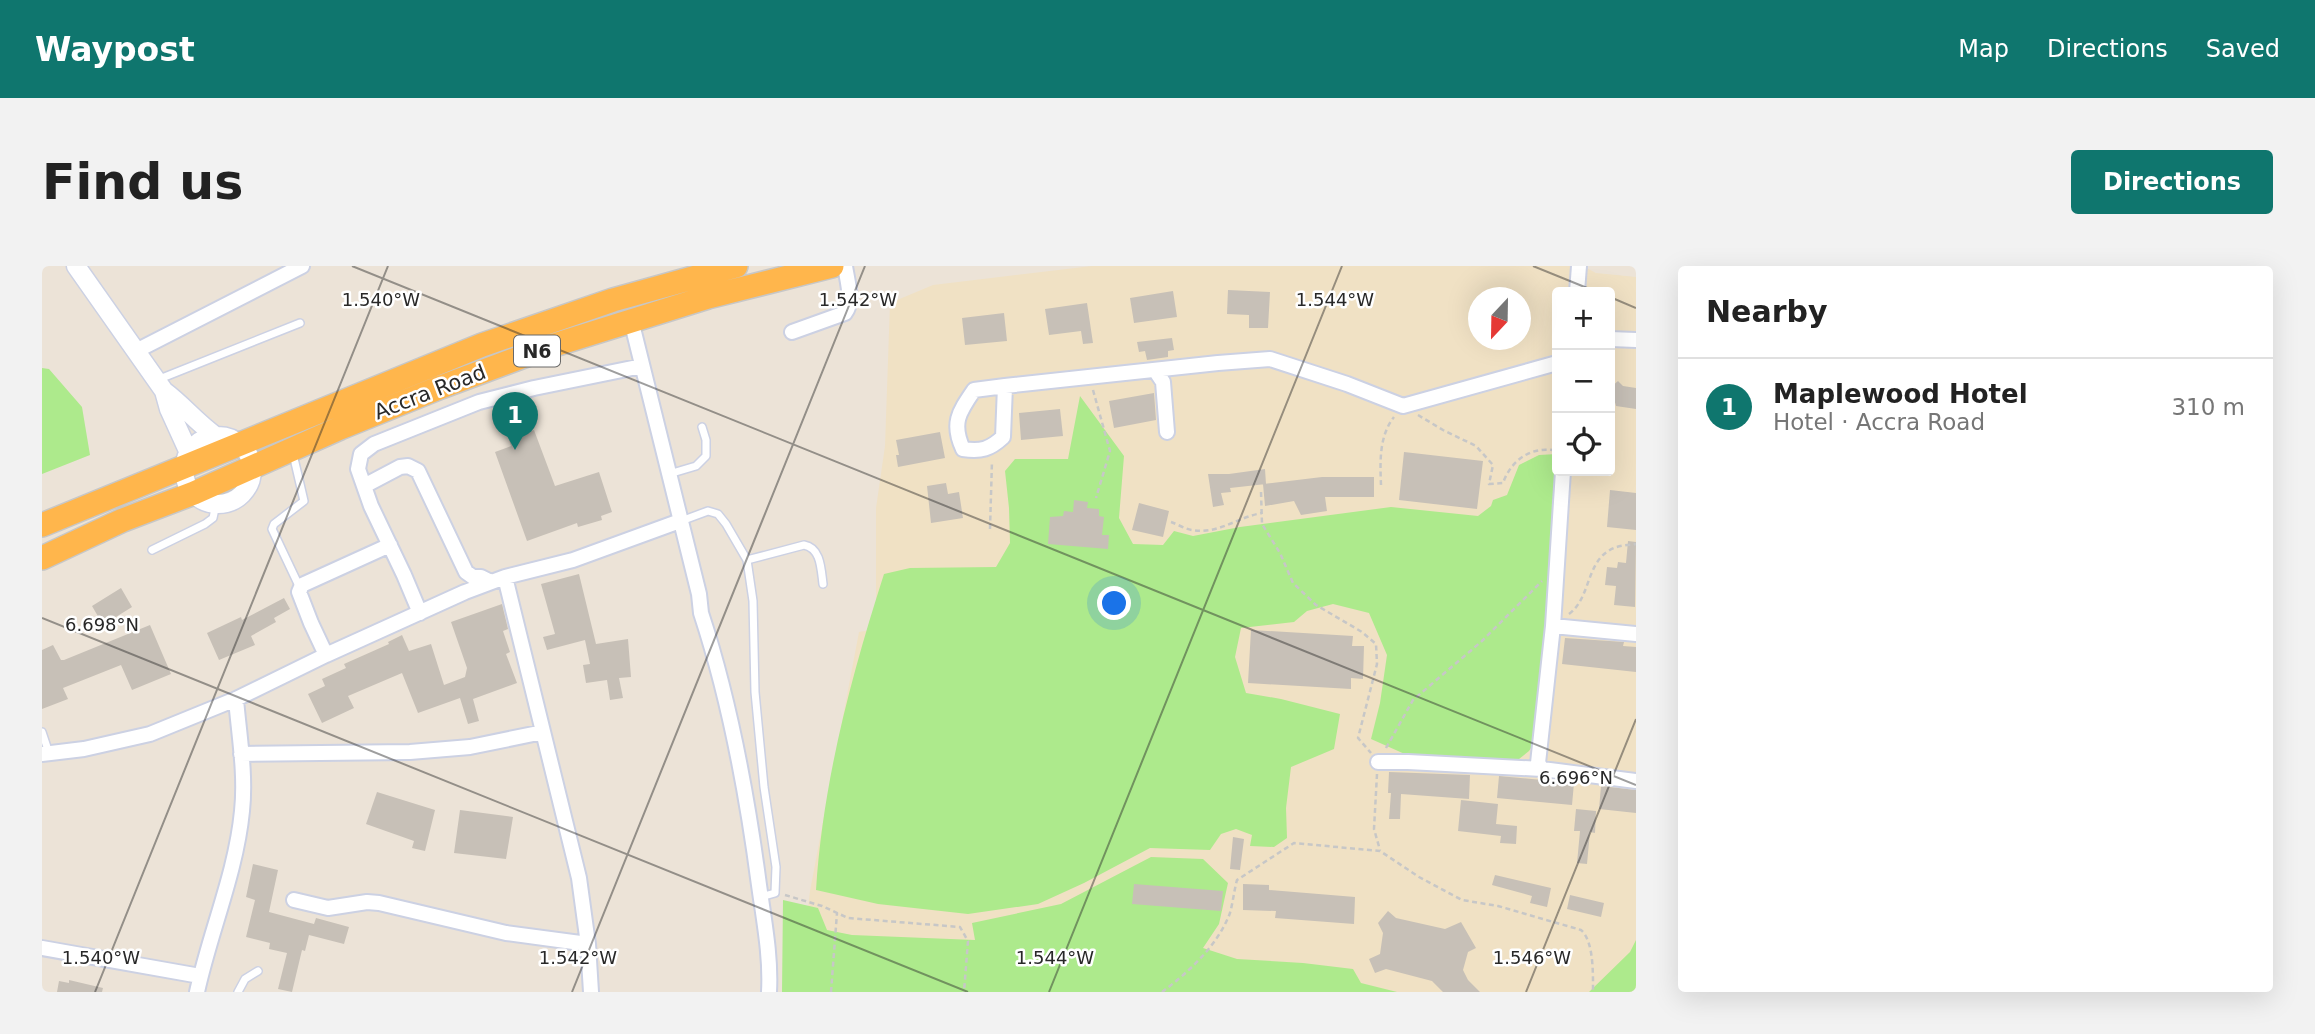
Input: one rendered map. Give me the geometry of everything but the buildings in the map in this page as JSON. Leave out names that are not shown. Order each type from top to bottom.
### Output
[{"type":"highway","name":"Accra Road","points":[[42,524],[143,485],[186,460],[239,444],[482,345],[613,300],[736,266]]},
{"type":"highway","name":"Accra Road","points":[[42,558],[123,520],[194,493],[441,387],[551,346],[708,297],[832,266]]},
{"type":"street","points":[[76,266],[160,385],[200,425],[217,437],[233,440],[246,452],[252,468],[250,482],[237,499],[216,504],[205,502],[194,493],[185,477],[186,460],[160,385]]},
{"type":"street","points":[[136,351],[302,266]]},
{"type":"street","points":[[792,332],[845,313],[850,300],[845,266]]},
{"type":"street","points":[[1577,287],[1579,266]]},
{"type":"street","points":[[631,320],[699,594],[701,613],[724,691],[755,853],[768,895],[769,992]]},
{"type":"street","points":[[1615,339],[1636,340]]},
{"type":"street","points":[[1005,387],[1003,437],[991,447],[978,451],[963,449],[956,434],[959,413],[974,390],[1270,359],[1404,406],[1552,364]]},
{"type":"street","points":[[420,613],[371,506],[358,469],[361,454],[374,444],[479,402],[642,366]]},
{"type":"street","points":[[1155,370],[1163,382],[1167,432]]},
{"type":"street","points":[[186,460],[201,441],[217,437]]},
{"type":"street","points":[[364,486],[400,467],[408,466],[418,471],[466,572],[491,582]]},
{"type":"street","points":[[1542,769],[1538,763],[1553,626],[1563,476]]},
{"type":"street","points":[[46,753],[84,749],[150,734],[236,699],[465,592],[505,577],[573,559],[680,521]]},
{"type":"street","points":[[326,655],[299,592],[302,585],[390,545]]},
{"type":"street","points":[[505,577],[579,878],[592,992]]},
{"type":"street","points":[[1553,626],[1636,634]]},
{"type":"street","points":[[197,992],[238,842],[243,808],[236,699]]},
{"type":"street","points":[[241,754],[410,752],[470,747],[543,732]]},
{"type":"street","points":[[1378,762],[1542,769],[1636,781]]},
{"type":"street","points":[[294,900],[328,908],[367,902],[379,903],[506,933],[588,944]]},
{"type":"street","points":[[42,948],[200,976]]},
{"type":"lane","points":[[160,385],[300,323]]},
{"type":"lane","points":[[668,474],[696,466],[706,456],[706,440],[702,426]]},
{"type":"lane","points":[[292,450],[303,501],[274,524],[272,529],[300,589]]},
{"type":"lane","points":[[152,550],[205,524],[212,517],[216,504]]},
{"type":"lane","points":[[680,521],[708,511],[718,514],[747,560],[753,601],[755,692],[764,787],[776,867],[768,895]]},
{"type":"lane","points":[[747,560],[804,545],[811,547],[817,552],[823,584]]},
{"type":"lane","points":[[42,732],[46,753]]},
{"type":"lane","points":[[238,992],[245,979],[258,971]]},
{"type":"path","points":[[1089,377],[1110,451],[1096,498]]},
{"type":"path","points":[[1381,485],[1380,454],[1388,425],[1404,406],[1476,446],[1493,465],[1489,484],[1503,483],[1508,469],[1526,454],[1552,450]]},
{"type":"path","points":[[990,529],[991,447]]},
{"type":"path","points":[[1261,492],[1262,524],[1280,553],[1293,583],[1316,605],[1362,632],[1376,644],[1377,664],[1358,738],[1378,762]]},
{"type":"path","points":[[1171,522],[1192,530],[1206,530],[1225,527],[1249,515],[1262,513]]},
{"type":"path","points":[[1553,626],[1577,608],[1595,562],[1614,548],[1636,544]]},
{"type":"path","points":[[1380,851],[1374,829],[1378,762],[1413,700],[1482,640],[1557,566]]},
{"type":"path","points":[[1162,992],[1183,976],[1220,934],[1230,911],[1237,880],[1294,843],[1380,851],[1419,877],[1462,900],[1499,906],[1581,930],[1587,936],[1593,971],[1593,992]]},
{"type":"path","points":[[768,895],[797,897],[848,918],[960,927],[968,941],[964,992]]},
{"type":"path","points":[[831,992],[837,913]]},
{"type":"shaded area","points":[[1092,266],[1583,266],[1596,273],[1636,277],[1636,992],[798,992],[810,891],[859,632],[876,629],[876,508],[885,446],[890,303],[933,285]]},
{"type":"green space","points":[[42,368],[49,369],[82,407],[90,455],[42,474]]},
{"type":"green space","points":[[1080,396],[1124,456],[1119,518],[1133,544],[1163,545],[1174,531],[1193,536],[1391,507],[1478,516],[1491,506],[1493,500],[1507,495],[1519,465],[1539,455],[1552,454],[1552,476],[1556,476],[1554,553],[1537,739],[1519,759],[1416,759],[1371,739],[1380,703],[1387,655],[1369,613],[1333,604],[1307,611],[1294,622],[1241,628],[1235,657],[1246,693],[1340,714],[1334,749],[1291,767],[1286,808],[1287,838],[1274,847],[1250,846],[1252,835],[1236,829],[1221,834],[1210,850],[1150,848],[1038,904],[968,914],[878,904],[816,890],[825,809],[840,730],[884,574],[910,568],[996,567],[1010,543],[1005,471],[1015,459],[1068,459]]},
{"type":"green space","points":[[1151,857],[1203,859],[1228,883],[1219,924],[1203,948],[1237,959],[1353,969],[1361,983],[1397,992],[782,992],[783,900],[818,908],[827,930],[852,935],[975,940],[972,923],[1061,904]]},
{"type":"green space","points":[[1636,940],[1636,992],[1589,992],[1630,952]]},
{"type":"place","name":"Maplewood Hotel","points":[[515,450]]}]
